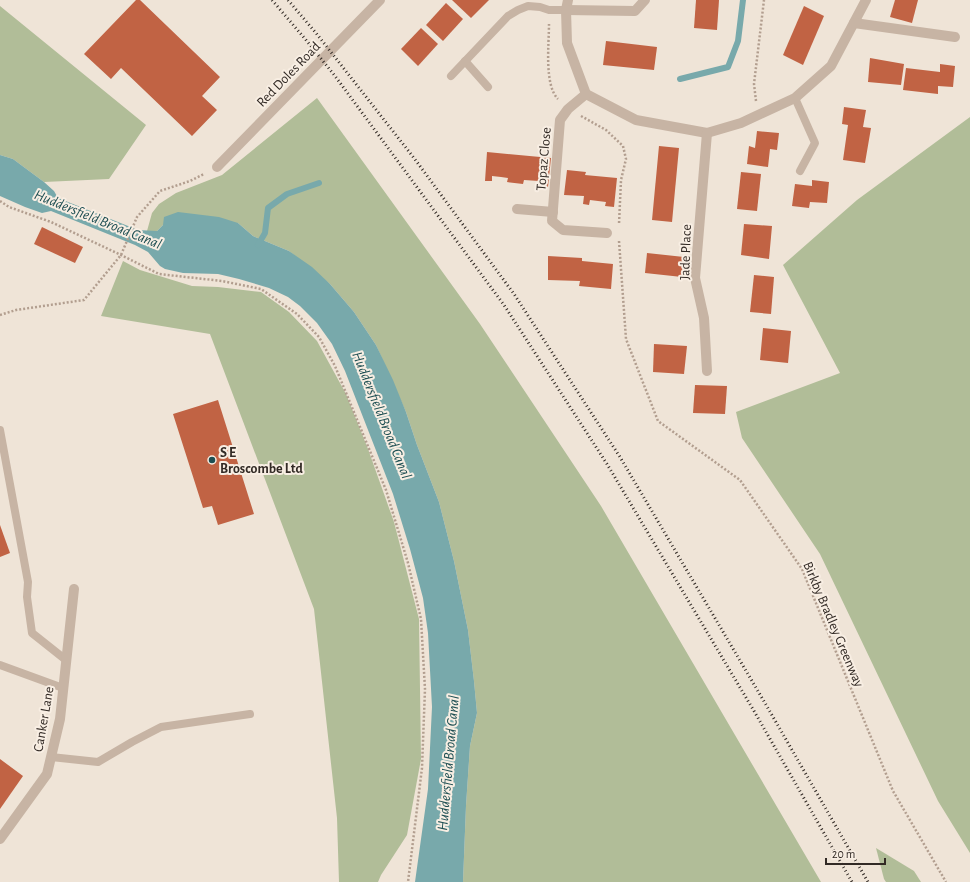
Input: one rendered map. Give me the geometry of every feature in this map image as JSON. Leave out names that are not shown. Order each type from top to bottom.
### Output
[{"type":"street","name":"Red Doles Road","points":[[217,167],[380,0]]},
{"type":"street","points":[[568,0],[566,10],[567,44],[586,94],[636,120],[707,133],[740,123],[795,98],[831,66],[866,0]]},
{"type":"street","points":[[566,10],[635,11],[645,0]]},
{"type":"street","points":[[854,23],[955,37]]},
{"type":"street","name":"Topaz Close","points":[[586,94],[568,109],[560,120],[552,221],[563,230],[607,233]]},
{"type":"street","name":"Jade Place","points":[[707,133],[695,278],[704,318],[707,372]]},
{"type":"street","name":"Topaz Close","points":[[516,209],[553,212]]},
{"type":"street","name":"Canker Lane","points":[[0,839],[47,774],[60,719],[74,589]]},
{"type":"lane","points":[[451,76],[508,16],[518,10],[528,6],[540,7],[549,10],[566,10]]},
{"type":"lane","points":[[465,62],[488,86]]},
{"type":"lane","points":[[795,98],[815,143],[800,171]]},
{"type":"lane","points":[[0,430],[28,582],[27,597],[32,633],[66,660]]},
{"type":"lane","points":[[0,665],[63,688]]},
{"type":"lane","points":[[51,757],[98,762],[161,727],[250,714]]},
{"type":"path","points":[[759,114],[754,84],[764,0]]},
{"type":"path","points":[[549,10],[549,77],[555,96],[568,109],[606,130],[623,146],[626,159],[621,180],[619,225]]},
{"type":"path","points":[[0,315],[16,310],[84,300],[121,255],[137,217],[160,191],[190,181],[217,167]]},
{"type":"path","points":[[0,201],[9,207],[51,222],[159,274],[222,281],[261,289],[297,314],[319,337],[335,366],[386,490],[408,563],[421,619],[425,689],[422,768],[408,882]]},
{"type":"path","name":"Birkby Bradley Greenway","points":[[619,240],[626,339],[658,421],[740,480],[802,569],[893,791],[946,882]]},
{"type":"green space","points":[[0,6],[146,125],[109,179],[44,182],[13,159],[0,155]]},
{"type":"green space","points":[[317,98],[480,324],[601,506],[821,882],[463,882],[470,746],[477,713],[468,630],[454,561],[439,502],[406,412],[376,345],[354,312],[330,284],[289,251],[253,236],[238,223],[163,225],[157,231],[147,231],[152,213],[159,204],[176,193],[222,175]]},
{"type":"green space","points":[[970,117],[970,853],[938,801],[820,554],[742,438],[736,412],[840,373],[783,265],[857,200]]},
{"type":"green space","points":[[123,261],[140,270],[192,286],[218,287],[261,292],[289,312],[317,341],[346,394],[368,449],[394,522],[419,619],[421,759],[407,835],[378,882],[339,882],[337,818],[314,609],[210,334],[101,316]]},
{"type":"green space","points":[[876,848],[914,871],[921,882],[886,882]]},
{"type":"water","name":"Huddersfield Broad Canal","points":[[0,155],[13,159],[44,182],[54,191],[58,198],[138,230],[157,231],[163,225],[164,217],[178,212],[219,217],[238,223],[253,236],[289,251],[312,267],[330,284],[354,312],[376,345],[393,380],[406,412],[439,502],[454,561],[468,630],[477,713],[470,746],[463,882],[415,882],[428,789],[432,707],[428,633],[423,598],[393,494],[345,371],[332,344],[317,323],[300,306],[288,297],[269,288],[218,274],[183,273],[165,269],[160,266],[148,252],[135,245],[51,211],[42,213],[0,196]]},
{"type":"building","points":[[136,0],[140,0],[220,77],[202,96],[217,110],[192,136],[121,68],[111,79],[84,54]]},
{"type":"building","points":[[452,0],[489,0],[471,18]]},
{"type":"building","points":[[696,0],[719,0],[717,30],[694,28]]},
{"type":"building","points":[[895,0],[918,0],[912,23],[890,17]]},
{"type":"building","points":[[446,3],[463,19],[443,41],[426,25]]},
{"type":"building","points":[[804,6],[824,16],[803,65],[783,55]]},
{"type":"building","points":[[421,28],[438,44],[418,66],[401,49]]},
{"type":"building","points":[[606,41],[657,47],[654,70],[603,65]]},
{"type":"building","points":[[870,58],[904,64],[901,85],[868,82]]},
{"type":"building","points":[[940,64],[955,66],[953,87],[938,86],[938,94],[903,90],[906,68],[940,72]]},
{"type":"building","points":[[844,107],[866,110],[863,127],[871,128],[865,163],[843,160],[848,125],[842,124]]},
{"type":"building","points":[[757,131],[779,133],[777,150],[770,149],[768,167],[747,164],[749,146],[755,148]]},
{"type":"building","points":[[659,146],[679,148],[672,222],[652,220]]},
{"type":"building","points":[[487,152],[551,158],[548,187],[539,186],[539,181],[524,180],[523,184],[507,182],[508,178],[492,176],[492,181],[485,181]]},
{"type":"building","points":[[567,170],[586,172],[585,175],[617,178],[614,207],[605,206],[606,202],[590,200],[589,205],[583,204],[584,196],[564,195]]},
{"type":"building","points":[[741,172],[761,174],[757,211],[737,209]]},
{"type":"building","points":[[812,180],[829,182],[827,203],[810,202],[809,208],[792,206],[795,184],[812,186]]},
{"type":"building","points":[[744,224],[772,226],[769,259],[741,255]]},
{"type":"building","points":[[42,227],[83,247],[75,263],[34,244]]},
{"type":"building","points":[[647,253],[684,257],[682,277],[645,273]]},
{"type":"building","points":[[548,256],[582,258],[582,261],[613,264],[611,289],[579,286],[580,281],[548,280]]},
{"type":"building","points":[[754,275],[774,277],[771,314],[750,312]]},
{"type":"building","points":[[763,328],[791,331],[788,363],[760,360]]},
{"type":"building","points":[[654,344],[687,346],[684,374],[653,372]]},
{"type":"building","points":[[695,385],[727,386],[725,414],[693,413]]},
{"type":"building","name":"S E Broscombe Ltd","points":[[218,400],[254,514],[218,525],[212,506],[203,508],[173,414]]},
{"type":"building","points":[[0,525],[10,553],[0,557]]},
{"type":"building","points":[[0,759],[23,776],[0,809]]},
{"type":"waterway","points":[[680,79],[728,67],[738,41],[743,0]]},
{"type":"waterway","points":[[258,245],[265,233],[268,208],[287,194],[319,183]]},
{"type":"railway","points":[[272,0],[335,76],[504,305],[607,464],[754,711],[852,882]]},
{"type":"railway","points":[[288,0],[316,33],[414,158],[514,294],[620,457],[765,703],[868,882]]},
{"type":"place","name":"S E Broscombe Ltd","points":[[212,460]]}]
